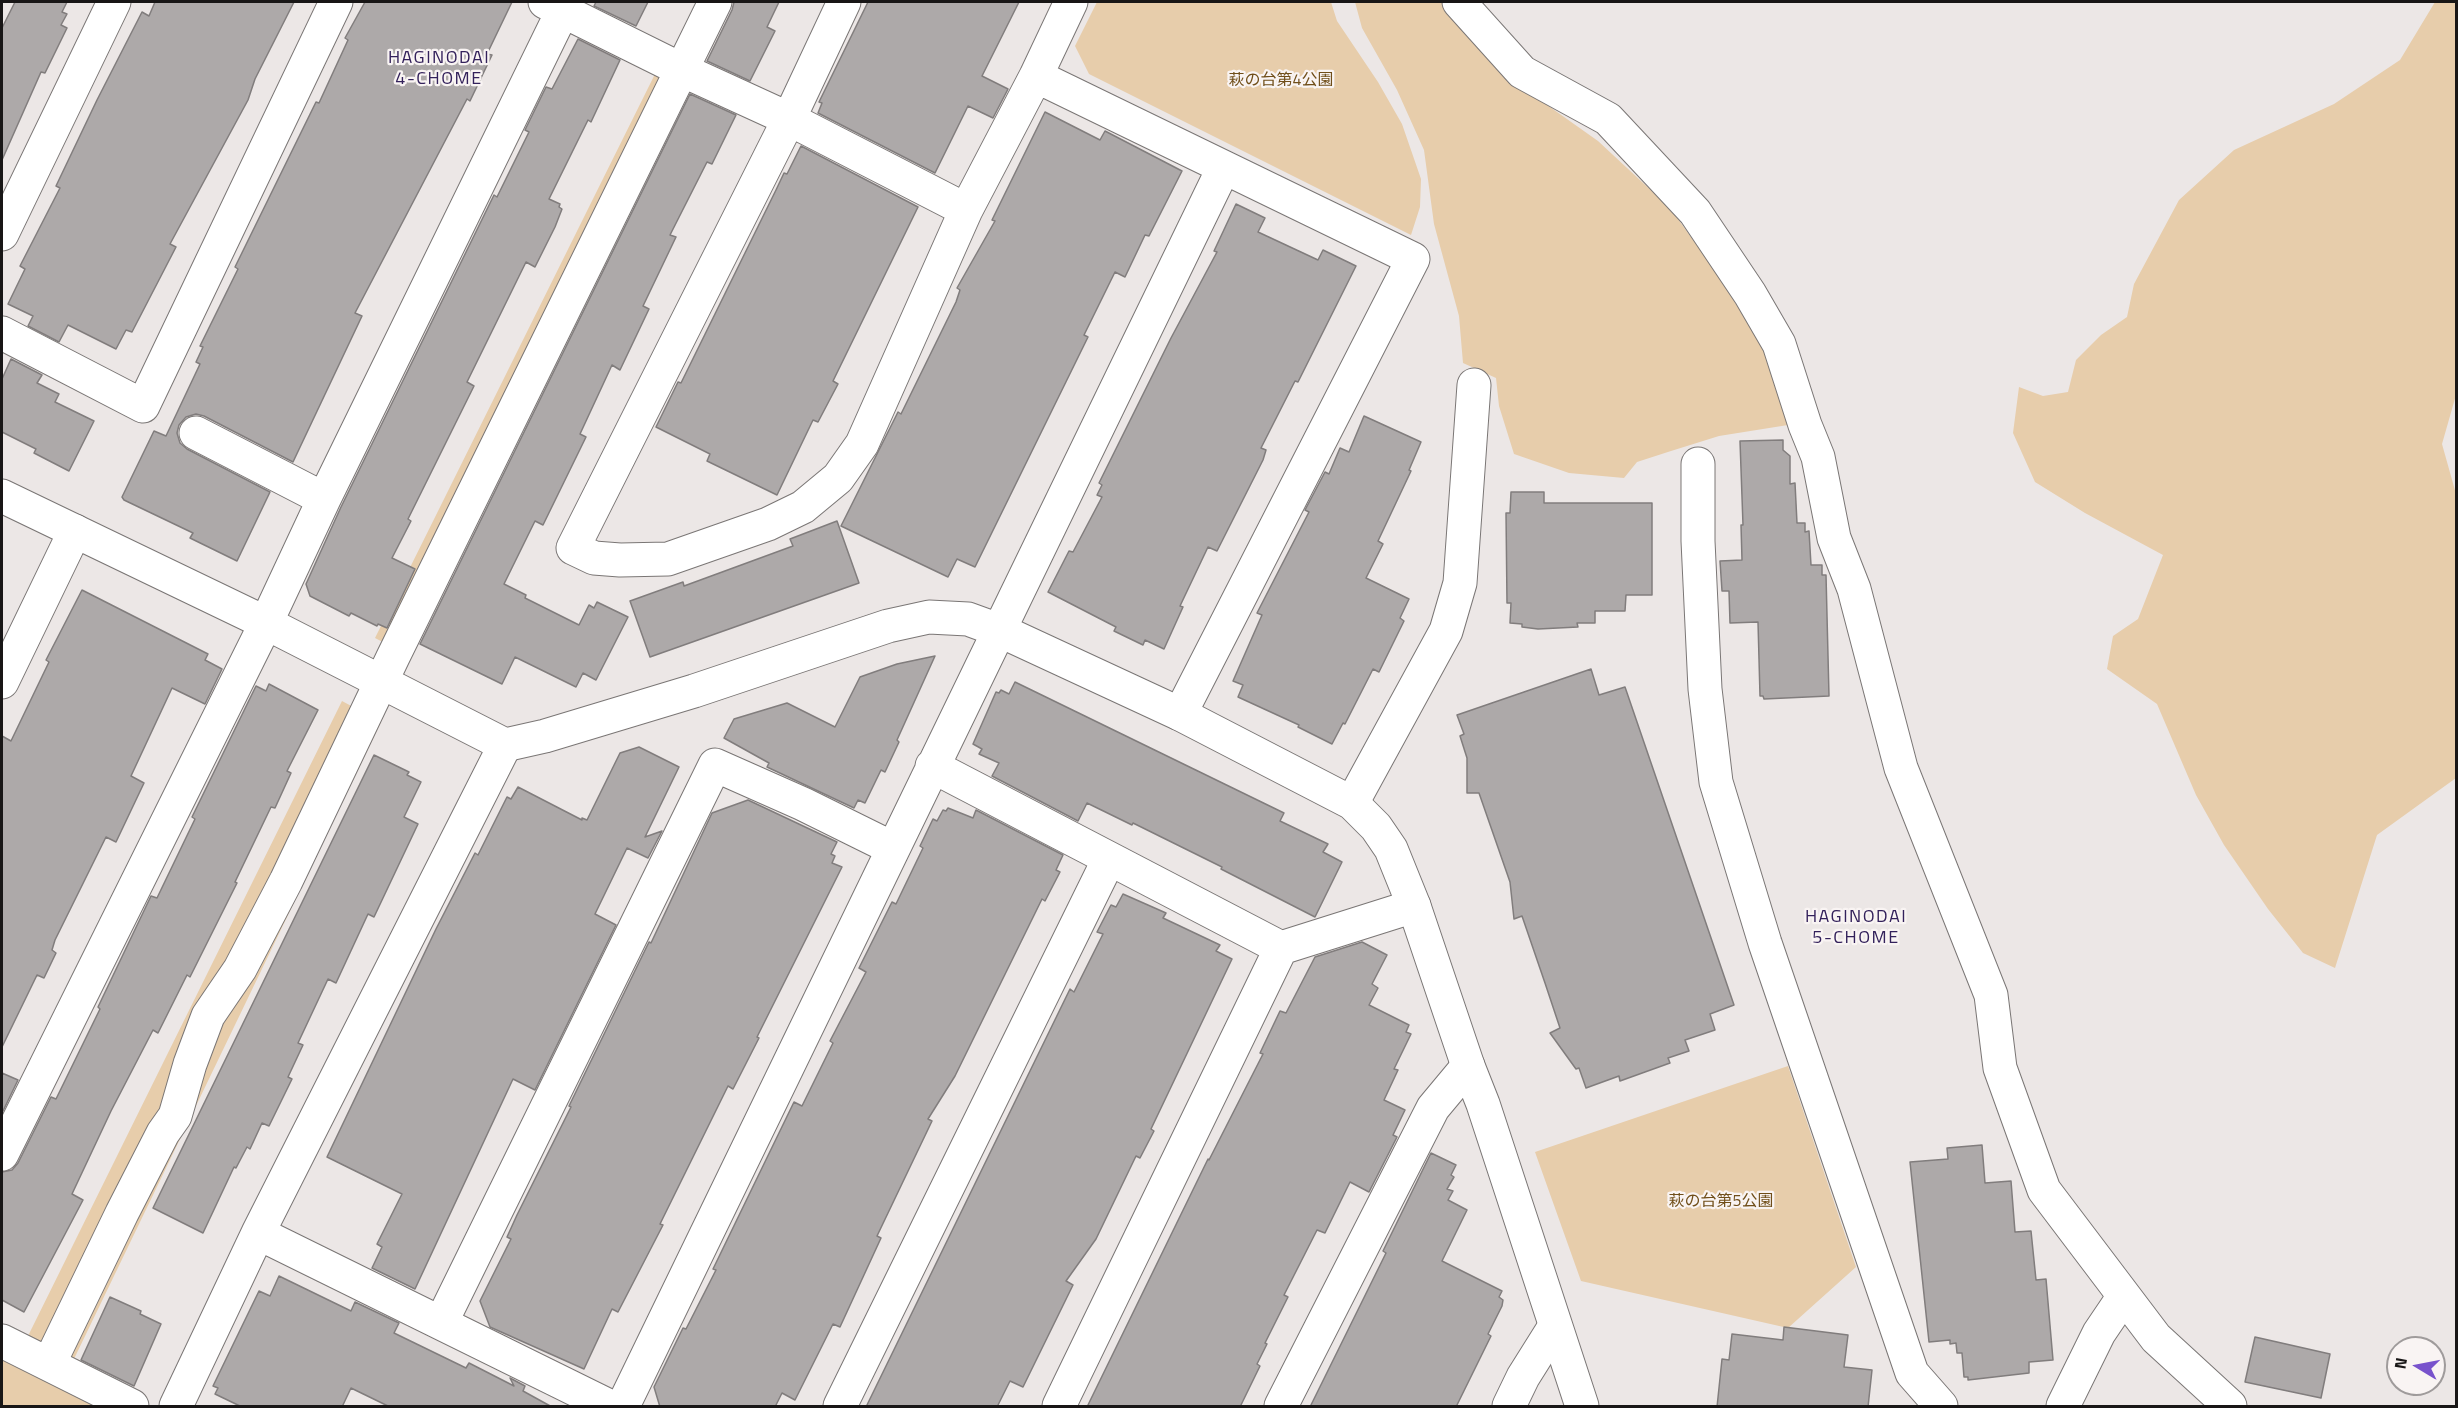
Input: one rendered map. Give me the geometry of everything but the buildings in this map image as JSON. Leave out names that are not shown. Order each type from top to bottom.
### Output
[{"type":"street","points":[[2,234],[114,2]]},
{"type":"street","points":[[2,333],[142,406],[336,2]]},
{"type":"street","points":[[48,1365],[132,1193],[163,1133],[175,1116],[190,1064],[208,1016],[240,969],[286,881],[714,2]]},
{"type":"street","points":[[844,2],[789,119],[573,548],[594,558],[668,559],[768,524],[803,507],[838,478],[862,444],[966,210],[1036,76],[1071,2]]},
{"type":"street","points":[[1459,2],[1522,72],[1608,119],[1632,144],[1695,212],[1750,294],[1779,344],[1805,426],[1818,457],[1834,538],[1854,589],[1901,768],[1992,995],[2000,1068],[2044,1190],[2156,1338],[2230,1407]]},
{"type":"street","points":[[2,1154],[266,623],[559,4],[682,70],[789,119],[966,210]]},
{"type":"street","points":[[1036,76],[1223,169],[1413,259],[1180,714]]},
{"type":"street","points":[[623,1407],[1223,169]]},
{"type":"street","points":[[1352,803],[1446,631],[1460,583],[1474,385]]},
{"type":"street","points":[[196,433],[324,499]]},
{"type":"street","points":[[1698,464],[1698,541],[1705,688],[1716,782],[1765,944],[1909,1365],[1912,1373],[1941,1407]]},
{"type":"street","points":[[2,496],[266,623],[505,745],[545,736],[694,691],[888,626],[929,617],[968,619],[1000,630],[1180,714],[1352,803],[1376,827],[1391,849],[1414,906],[1483,1104],[1582,1407]]},
{"type":"street","points":[[2,682],[75,531]]},
{"type":"street","points":[[176,1407],[258,1233],[505,745]]},
{"type":"street","points":[[441,1323],[715,765],[803,804],[892,848]]},
{"type":"street","points":[[932,766],[1281,948],[1414,906]]},
{"type":"street","points":[[840,1407],[1109,859]]},
{"type":"street","points":[[1059,1407],[1281,948]]},
{"type":"street","points":[[1281,1407],[1433,1108],[1468,1066]]},
{"type":"street","points":[[258,1233],[609,1407]]},
{"type":"street","points":[[2063,1407],[2099,1334],[2124,1296]]},
{"type":"street","points":[[1509,1407],[1523,1377],[1555,1326]]},
{"type":"street","points":[[2,1341],[132,1407]]},
{"type":"green space","name":"萩の台第4公園","points":[[1097,2],[1331,2],[1337,21],[1378,82],[1402,124],[1421,179],[1420,207],[1411,235],[1089,74],[1075,46]]},
{"type":"green space","points":[[1355,2],[1443,2],[1516,83],[1598,141],[1670,208],[1709,262],[1766,351],[1788,425],[1719,436],[1671,451],[1637,462],[1624,478],[1569,473],[1514,454],[1499,406],[1496,378],[1463,363],[1459,316],[1434,224],[1424,150],[1397,90],[1362,28]]},
{"type":"green space","points":[[2435,2],[2456,2],[2456,395],[2442,444],[2456,494],[2456,778],[2377,835],[2335,968],[2303,953],[2268,909],[2224,845],[2196,795],[2157,704],[2107,669],[2113,636],[2138,619],[2163,555],[2085,513],[2035,482],[2013,433],[2019,387],[2043,396],[2068,392],[2076,360],[2101,335],[2127,317],[2134,284],[2179,200],[2234,150],[2334,104],[2400,60]]},
{"type":"green space","points":[[656,72],[687,87],[406,654],[375,638]]},
{"type":"green space","points":[[342,701],[381,722],[73,1361],[27,1338]]},
{"type":"green space","name":"萩の台第5公園","points":[[1788,1066],[1856,1267],[1788,1328],[1581,1281],[1535,1152]]},
{"type":"green space","points":[[2,1356],[102,1406],[2,1406]]},
{"type":"district","name":"HAGINODAI 4-CHOME","points":[[439,69]]},
{"type":"district","name":"HAGINODAI 5-CHOME","points":[[1856,928]]}]
